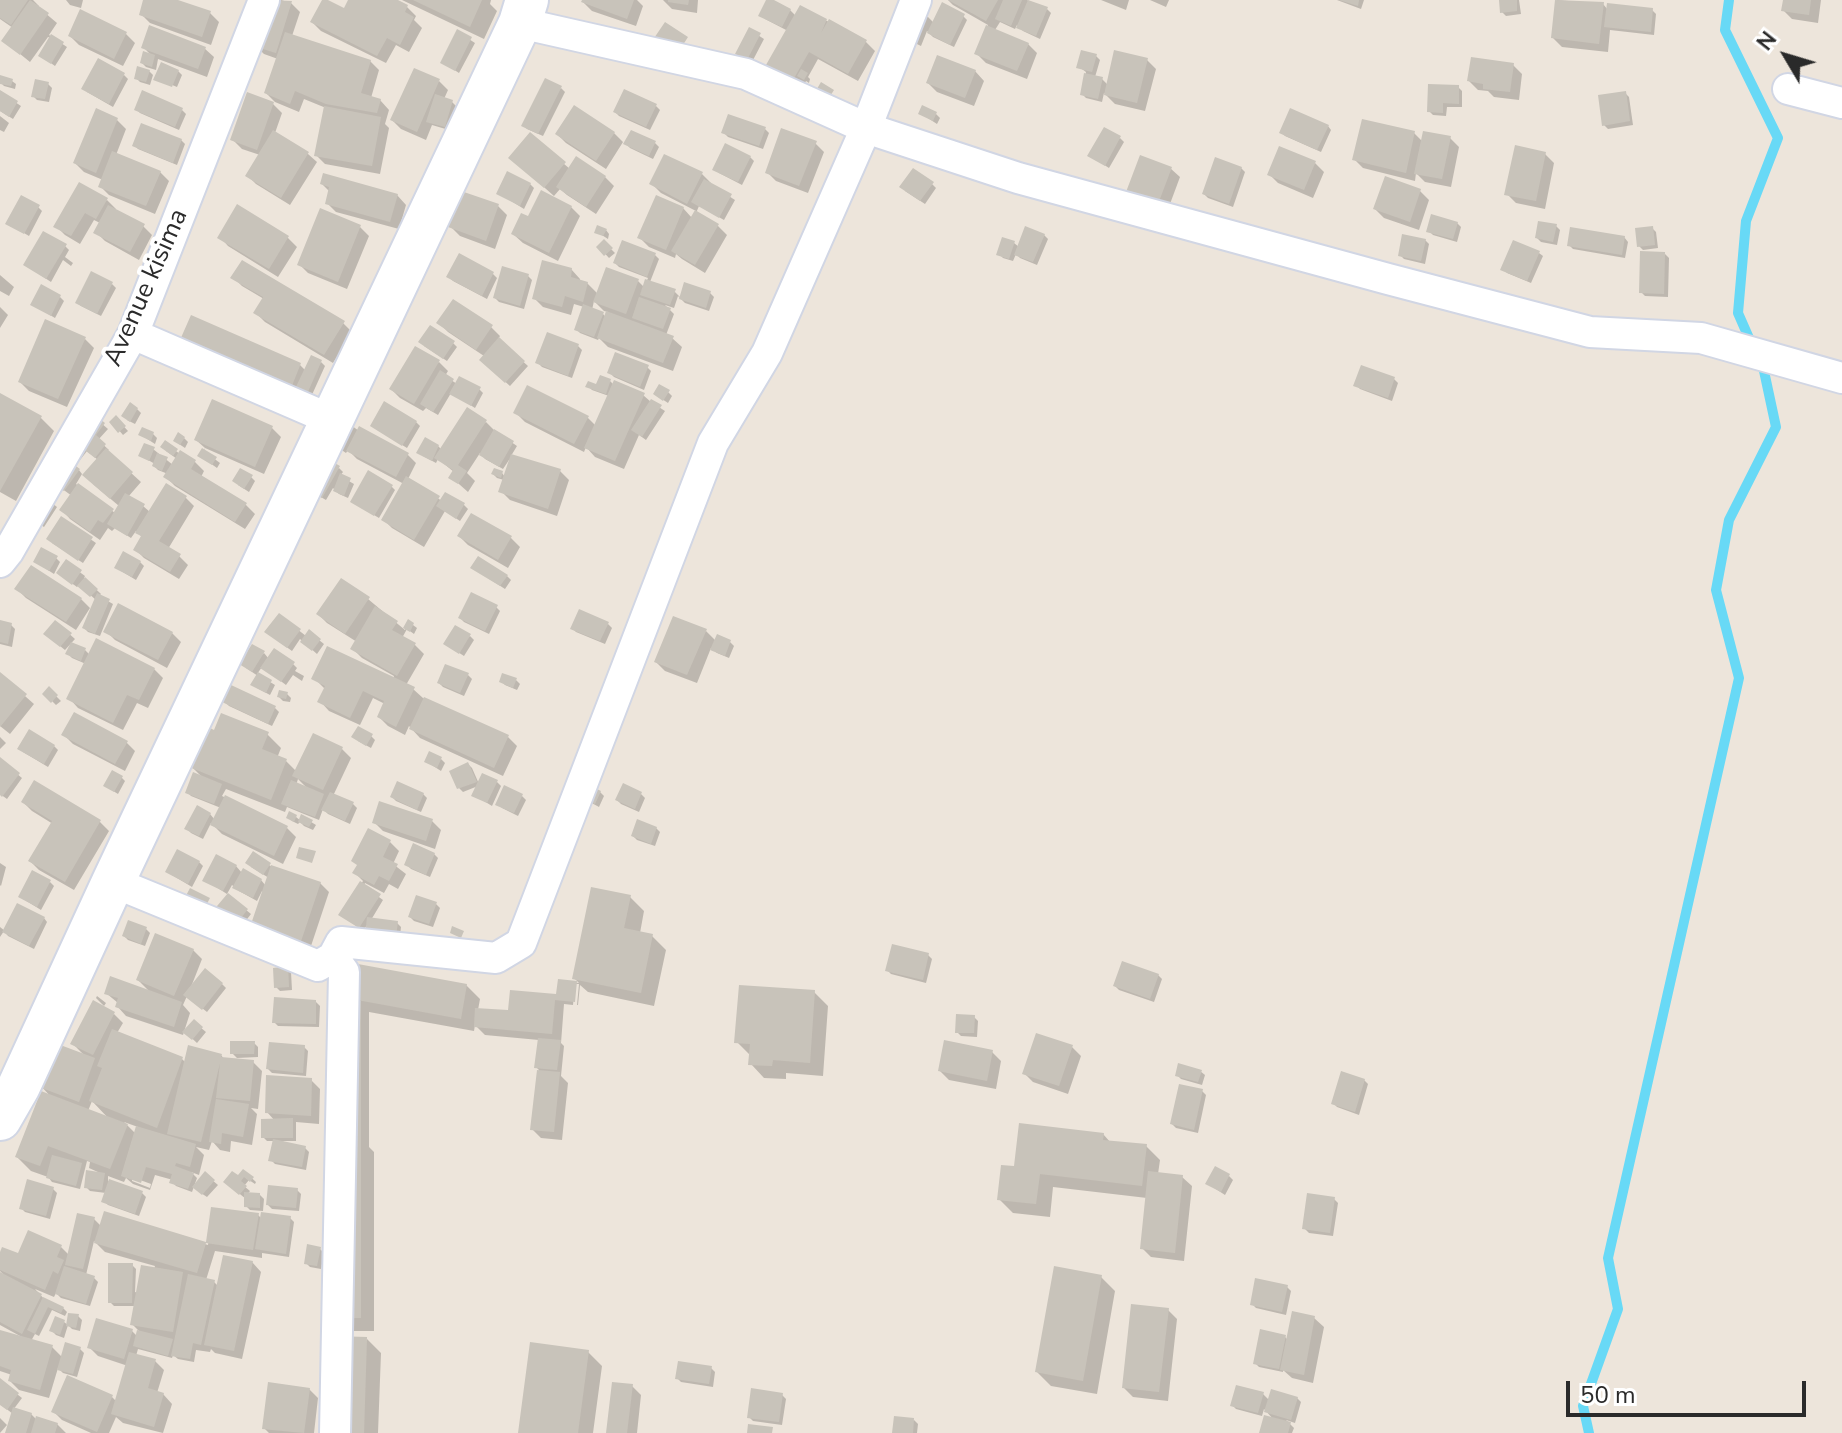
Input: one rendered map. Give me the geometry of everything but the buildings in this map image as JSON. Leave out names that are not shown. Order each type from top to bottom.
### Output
[{"type":"street","name":"Avenue kisima","points":[[0,562],[133,334],[264,0]]},
{"type":"street","points":[[113,882],[318,966],[333,957],[341,942],[496,958],[521,943],[713,443],[767,353],[866,128],[916,0]]},
{"type":"street","points":[[0,1119],[25,1072],[523,12],[746,74],[866,128],[1018,178],[1590,332],[1701,338],[1842,378]]},
{"type":"street","points":[[1788,89],[1842,103]]},
{"type":"street","points":[[133,334],[332,420]]},
{"type":"street","points":[[333,957],[344,972],[335,1433]]},
{"type":"waterway","points":[[1729,0],[1725,30],[1778,138],[1746,221],[1738,313],[1752,345]]},
{"type":"waterway","points":[[1589,1433],[1583,1406],[1618,1309],[1608,1258],[1739,678],[1716,590],[1729,520],[1776,427],[1759,360]]}]
